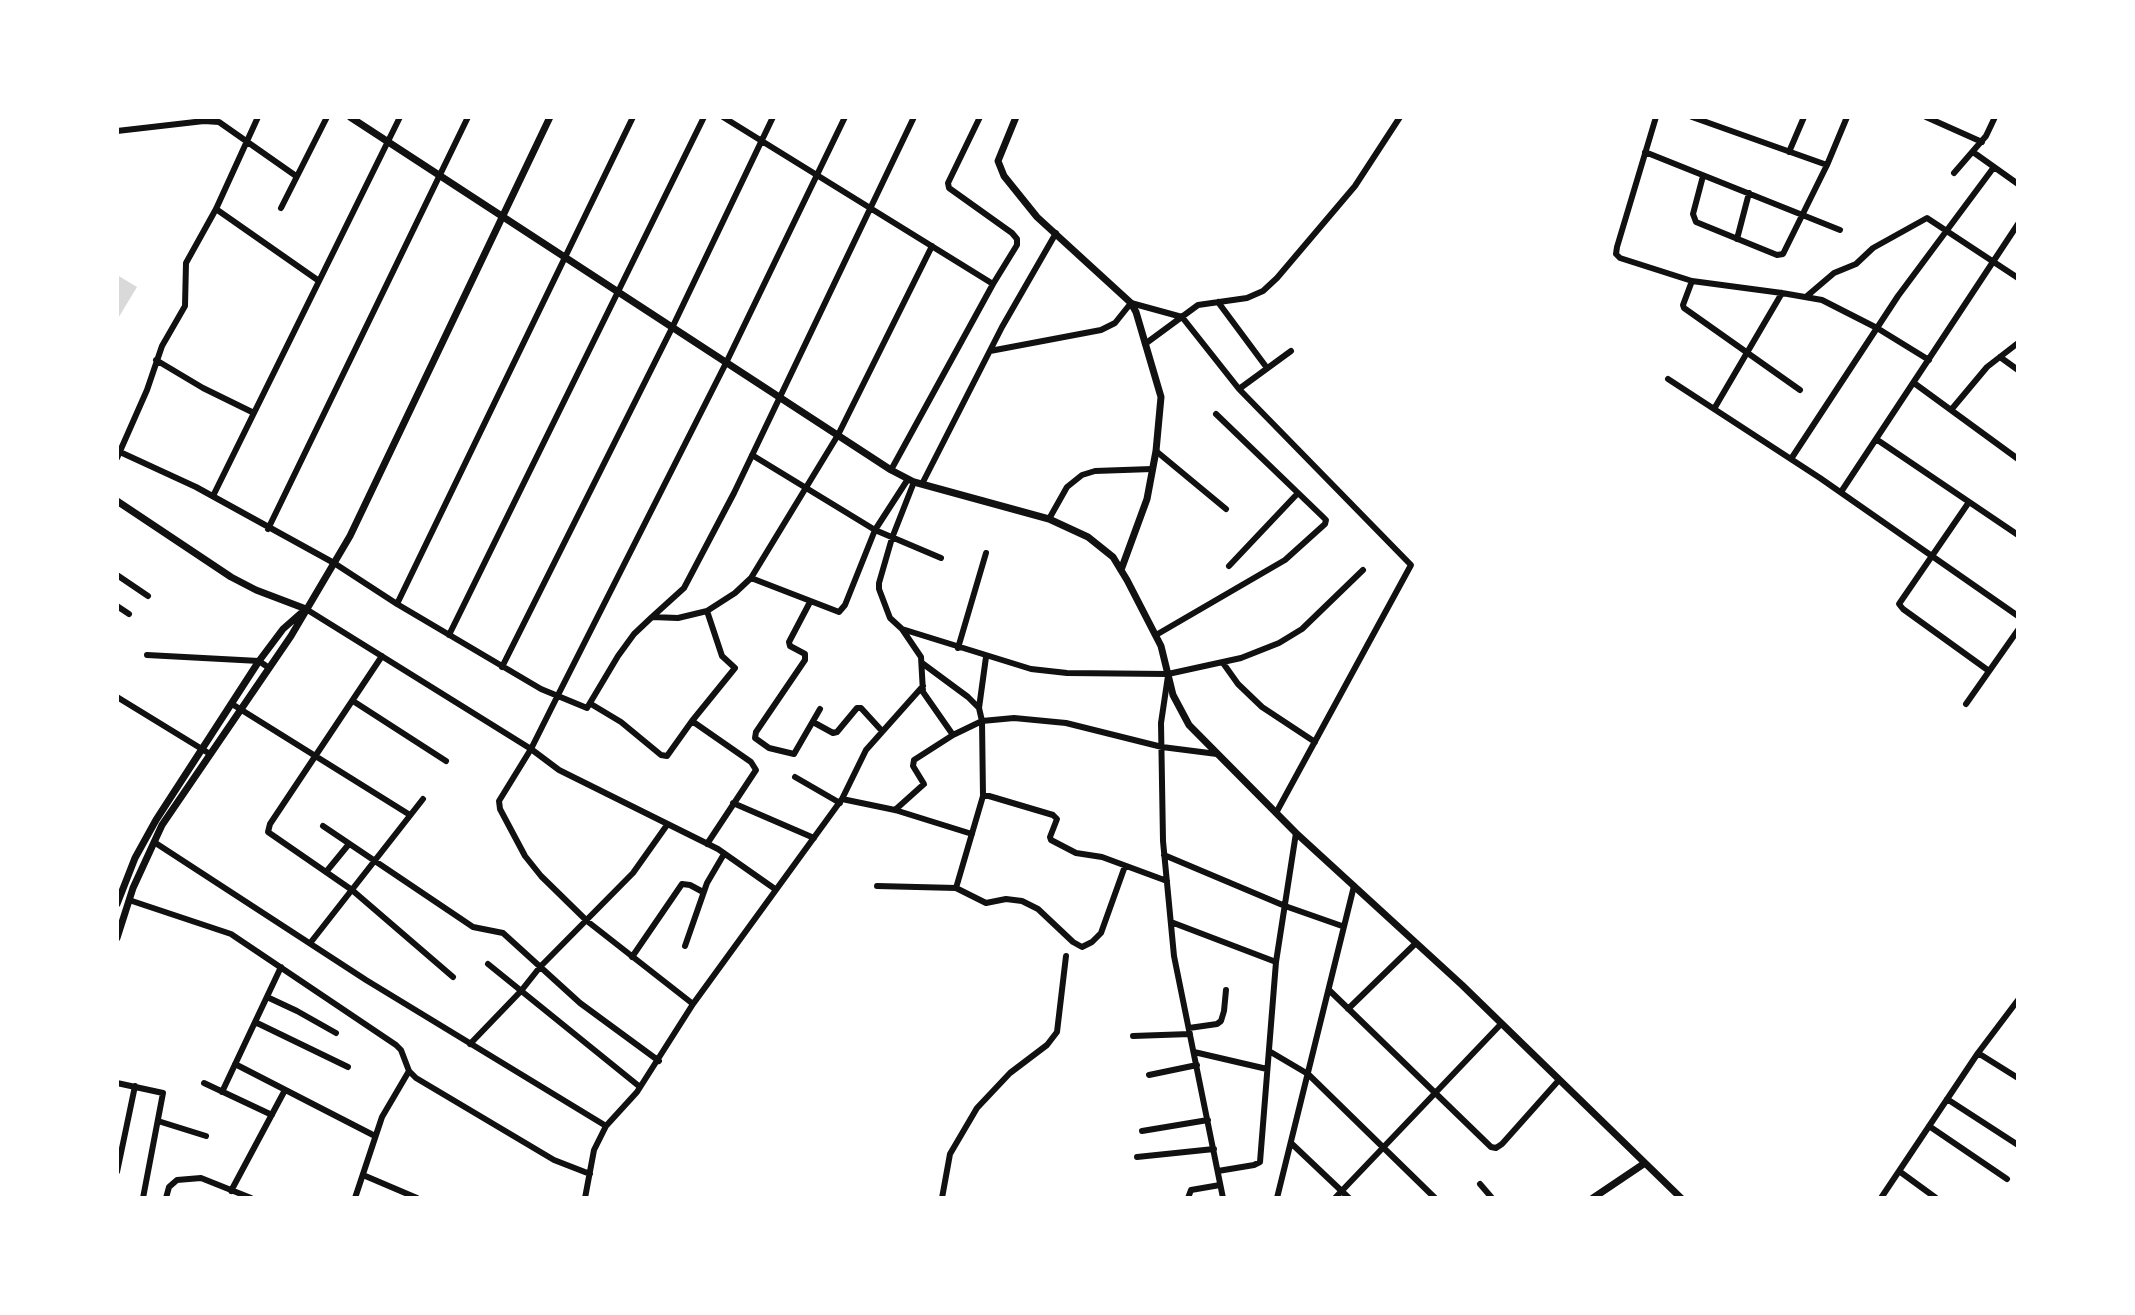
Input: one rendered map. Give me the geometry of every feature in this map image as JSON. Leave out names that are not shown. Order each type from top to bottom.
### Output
[{"type":"street","points":[[211,117],[296,176]]},
{"type":"street","points":[[258,117],[215,209],[186,263],[185,306],[156,360],[147,390],[119,455],[213,496],[334,564],[502,667],[583,708],[591,704],[618,656],[634,634],[684,588],[752,455],[914,117]]},
{"type":"street","points":[[281,208],[327,117]]},
{"type":"street","points":[[350,117],[891,470],[914,482],[1049,519],[1088,537],[1113,557],[1161,646],[1173,695],[1189,725],[1296,833],[1416,943],[1681,1198]]},
{"type":"street","points":[[213,496],[400,117]]},
{"type":"street","points":[[268,528],[468,117]]},
{"type":"street","points":[[117,938],[129,900],[162,825],[268,668],[350,536],[550,117]]},
{"type":"street","points":[[397,604],[633,117]]},
{"type":"street","points":[[449,635],[704,117]]},
{"type":"street","points":[[723,117],[993,284]]},
{"type":"street","points":[[502,667],[672,328],[773,117]]},
{"type":"street","points":[[693,1004],[587,920],[534,868],[500,809],[499,801],[531,749],[558,697],[726,363],[845,117]]},
{"type":"street","points":[[891,470],[1017,245],[1017,239],[954,192],[948,183],[981,117]]},
{"type":"street","points":[[1016,117],[998,161],[1004,176],[1037,217],[1131,303],[1182,317],[1239,389],[1411,565],[1276,813]]},
{"type":"street","points":[[1145,344],[1198,305],[1256,296],[1277,278],[1365,173],[1400,117]]},
{"type":"street","points":[[1656,117],[1616,254],[1625,260],[1692,281],[1807,296],[1832,304],[1929,360]]},
{"type":"street","points":[[1692,117],[1827,165]]},
{"type":"street","points":[[1789,152],[1804,117]]},
{"type":"street","points":[[1703,176],[1693,219],[1777,255],[1783,254],[1827,165],[1847,117]]},
{"type":"street","points":[[1926,117],[1982,142]]},
{"type":"street","points":[[1954,173],[1982,142],[1995,117]]},
{"type":"street","points":[[117,131],[204,121],[219,122]]},
{"type":"street","points":[[1645,152],[1840,230]]},
{"type":"street","points":[[1973,152],[2018,184]]},
{"type":"street","points":[[1791,459],[1877,328],[1994,167]]},
{"type":"street","points":[[1737,239],[1748,193]]},
{"type":"street","points":[[215,209],[319,281]]},
{"type":"street","points":[[1807,296],[1834,273],[1852,267],[1869,251],[1927,218],[2018,278]]},
{"type":"street","points":[[1841,492],[2018,224]]},
{"type":"street","points":[[953,735],[923,692],[922,663],[918,650],[890,618],[880,589],[881,575],[914,482],[1056,233]]},
{"type":"street","points":[[652,617],[678,618],[707,611],[735,593],[751,578],[805,485],[838,435],[932,246]]},
{"type":"street","points":[[1692,281],[1684,308],[1800,390]]},
{"type":"street","points":[[1714,409],[1782,292]]},
{"type":"street","points":[[1218,302],[1268,368]]},
{"type":"street","points":[[1121,570],[1147,499],[1156,451],[1161,397],[1131,303]]},
{"type":"street","points":[[990,351],[1101,330],[1115,323],[1131,303]]},
{"type":"street","points":[[1951,410],[1987,368],[2018,343]]},
{"type":"street","points":[[1239,389],[1291,351]]},
{"type":"street","points":[[2000,357],[2018,370]]},
{"type":"street","points":[[156,360],[203,388],[254,413]]},
{"type":"street","points":[[1668,379],[1841,492],[2018,616]]},
{"type":"street","points":[[1914,383],[2018,459]]},
{"type":"street","points":[[1156,635],[1279,564],[1323,528],[1326,520],[1216,414]]},
{"type":"street","points":[[1876,439],[2018,535]]},
{"type":"street","points":[[1156,451],[1226,509]]},
{"type":"street","points":[[752,455],[875,530],[941,558]]},
{"type":"street","points":[[1049,519],[1067,487],[1082,475],[1095,471],[1152,469]]},
{"type":"street","points":[[751,578],[835,611],[842,609],[875,530],[914,482]]},
{"type":"street","points":[[1229,566],[1298,493]]},
{"type":"street","points":[[117,501],[231,577],[256,590],[306,608],[531,749],[569,776],[707,844],[775,890]]},
{"type":"street","points":[[1969,502],[1899,606],[1989,671]]},
{"type":"street","points":[[958,648],[986,553]]},
{"type":"street","points":[[902,629],[1013,665],[1051,672],[1168,674],[1241,659],[1279,643],[1301,629],[1363,570]]},
{"type":"street","points":[[117,575],[148,596]]},
{"type":"street","points":[[810,602],[789,642],[790,646],[805,654],[805,660],[754,736],[769,748],[794,754],[820,709]]},
{"type":"street","points":[[117,606],[129,614]]},
{"type":"street","points":[[117,902],[135,858],[156,820],[259,661],[283,629],[306,608]]},
{"type":"street","points":[[591,704],[621,722],[664,757],[670,754],[692,721],[735,668],[722,656],[707,611]]},
{"type":"street","points":[[1966,704],[2018,630]]},
{"type":"street","points":[[147,655],[259,661],[268,668]]},
{"type":"street","points":[[382,656],[268,828],[272,836],[352,890],[453,977]]},
{"type":"street","points":[[956,888],[983,796],[982,721],[979,708],[986,657]]},
{"type":"street","points":[[922,663],[979,708]]},
{"type":"street","points":[[1223,663],[1238,684],[1262,707],[1315,742]]},
{"type":"street","points":[[1168,674],[1161,723],[1164,855],[1174,956],[1223,1198]]},
{"type":"street","points":[[585,1198],[594,1150],[606,1126],[659,1061],[693,1004],[841,801],[862,757],[923,686]]},
{"type":"street","points":[[117,697],[210,754]]},
{"type":"street","points":[[353,701],[446,761]]},
{"type":"street","points":[[232,704],[411,815]]},
{"type":"street","points":[[813,722],[833,733],[837,732],[857,708],[861,708],[882,731]]},
{"type":"street","points":[[895,810],[924,784],[913,766],[914,760],[953,735],[982,721],[1014,718],[1066,723],[1162,747],[1217,754]]},
{"type":"street","points":[[692,721],[756,770],[707,844]]},
{"type":"street","points":[[795,777],[841,801],[895,810],[972,835]]},
{"type":"street","points":[[983,796],[1053,815],[1057,820],[1050,837],[1053,842],[1076,853],[1102,857],[1167,881]]},
{"type":"street","points":[[311,942],[423,799]]},
{"type":"street","points":[[733,803],[814,838]]},
{"type":"street","points":[[470,1044],[540,967],[639,866],[667,825]]},
{"type":"street","points":[[323,826],[474,927],[503,933],[580,1003],[659,1061]]},
{"type":"street","points":[[1218,1171],[1261,1162],[1276,962],[1296,833]]},
{"type":"street","points":[[154,842],[470,1044],[606,1126]]},
{"type":"street","points":[[326,872],[349,844]]},
{"type":"street","points":[[685,946],[703,892],[724,854]]},
{"type":"street","points":[[1164,855],[1285,906],[1342,926]]},
{"type":"street","points":[[877,886],[956,888],[986,903],[1006,899],[1023,901],[1082,947],[1101,933],[1125,866]]},
{"type":"street","points":[[632,957],[682,884],[703,892]]},
{"type":"street","points":[[1277,1198],[1354,886]]},
{"type":"street","points":[[129,900],[222,930],[396,1045],[401,1050],[409,1071],[438,1091],[543,1154],[565,1166],[590,1174]]},
{"type":"street","points":[[1171,922],[1276,962]]},
{"type":"street","points":[[1348,1009],[1416,943]]},
{"type":"street","points":[[942,1198],[950,1154],[977,1108],[1010,1073],[1047,1045],[1057,1032],[1066,956]]},
{"type":"street","points":[[488,964],[640,1087]]},
{"type":"street","points":[[222,1092],[281,967]]},
{"type":"street","points":[[1133,1036],[1190,1031],[1217,1024],[1224,1012],[1226,990]]},
{"type":"street","points":[[1329,990],[1487,1145],[1496,1148],[1559,1080]]},
{"type":"street","points":[[267,997],[336,1033]]},
{"type":"street","points":[[1881,1198],[1978,1053],[2018,1000]]},
{"type":"street","points":[[255,1022],[348,1067]]},
{"type":"street","points":[[1335,1198],[1501,1024]]},
{"type":"street","points":[[1269,1051],[1308,1074],[1435,1198]]},
{"type":"street","points":[[1194,1052],[1267,1069]]},
{"type":"street","points":[[1978,1053],[2018,1078]]},
{"type":"street","points":[[235,1064],[375,1136]]},
{"type":"street","points":[[1149,1075],[1197,1065]]},
{"type":"street","points":[[355,1198],[375,1136],[390,1102],[409,1071]]},
{"type":"street","points":[[117,1083],[163,1093],[142,1198]]},
{"type":"street","points":[[204,1083],[271,1115]]},
{"type":"street","points":[[117,1172],[135,1086]]},
{"type":"street","points":[[231,1191],[285,1090]]},
{"type":"street","points":[[1947,1098],[2018,1146]]},
{"type":"street","points":[[1142,1131],[1208,1120]]},
{"type":"street","points":[[158,1121],[206,1136]]},
{"type":"street","points":[[1928,1126],[2007,1179]]},
{"type":"street","points":[[1291,1143],[1349,1198]]},
{"type":"street","points":[[1137,1157],[1213,1149]]},
{"type":"street","points":[[1593,1198],[1645,1163]]},
{"type":"street","points":[[1899,1171],[1936,1198]]},
{"type":"street","points":[[363,1175],[417,1198]]},
{"type":"street","points":[[166,1198],[169,1187],[177,1180],[207,1179],[251,1198]]},
{"type":"street","points":[[1480,1184],[1492,1198]]},
{"type":"street","points":[[1188,1198],[1191,1190],[1220,1185]]},
{"type":"shaded area","points":[[117,275],[137,287],[117,320]]}]
